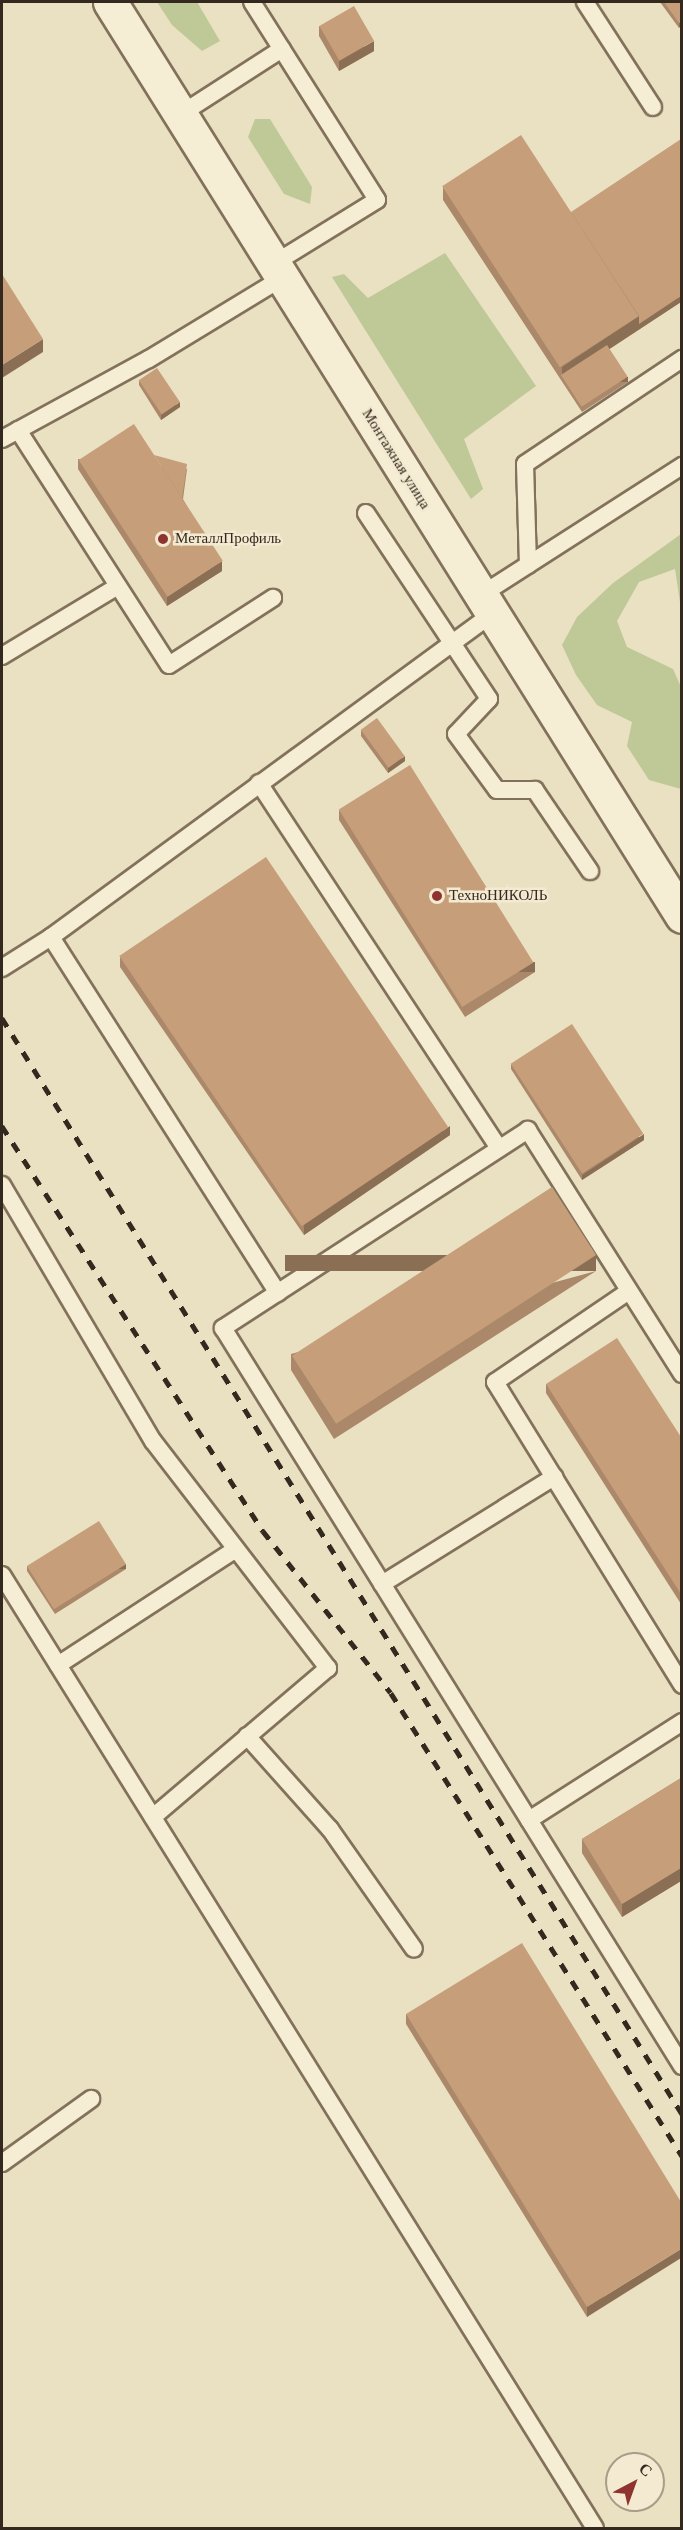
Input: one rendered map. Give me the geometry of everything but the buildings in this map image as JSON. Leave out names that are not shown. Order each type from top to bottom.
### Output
[{"type":"street","name":"Монтажная улица","points":[[110,2],[280,270],[681,916]]},
{"type":"lane","points":[[2,438],[149,359],[280,270],[376,200],[252,2]]},
{"type":"lane","points":[[585,2],[653,107]]},
{"type":"lane","points":[[181,114],[282,49]]},
{"type":"lane","points":[[528,565],[525,464],[681,359]]},
{"type":"lane","points":[[18,430],[169,665],[273,598]]},
{"type":"lane","points":[[2,968],[51,937],[452,643],[487,604],[528,565],[681,466]]},
{"type":"lane","points":[[366,513],[489,699],[456,734],[496,790],[535,790],[590,872]]},
{"type":"lane","points":[[2,656],[118,586]]},
{"type":"lane","points":[[259,783],[499,1148]]},
{"type":"lane","points":[[51,937],[278,1293]]},
{"type":"lane","points":[[681,1374],[528,1130],[223,1328],[681,2066]]},
{"type":"lane","points":[[2,1185],[153,1441],[327,1668],[153,1817]]},
{"type":"lane","points":[[630,1291],[495,1382],[681,1685]]},
{"type":"lane","points":[[382,1584],[554,1477]]},
{"type":"lane","points":[[58,1665],[236,1549]]},
{"type":"lane","points":[[2,1575],[595,2529]]},
{"type":"lane","points":[[529,1820],[681,1722]]},
{"type":"lane","points":[[248,1736],[330,1829],[414,1949]]},
{"type":"lane","points":[[2,2163],[91,2099]]},
{"type":"green space","points":[[157,2],[197,2],[220,41],[202,51],[172,25]]},
{"type":"green space","points":[[255,119],[270,119],[312,187],[310,204],[284,194],[248,137]]},
{"type":"green space","points":[[445,253],[536,386],[464,439],[483,489],[471,499],[332,277],[344,274],[368,298]]},
{"type":"green space","points":[[681,534],[681,609],[675,569],[639,582],[617,621],[627,647],[673,669],[681,687],[681,789],[649,780],[627,746],[632,722],[597,705],[576,675],[562,645],[577,617],[613,583]]},
{"type":"railway","points":[[2,1018],[682,2114]]},
{"type":"railway","points":[[2,1126],[263,1531],[391,1693],[682,2156]]},
{"type":"place","name":"МеталлПрофиль","points":[[163,539]]},
{"type":"place","name":"ТехноНИКОЛЬ","points":[[437,896]]}]
